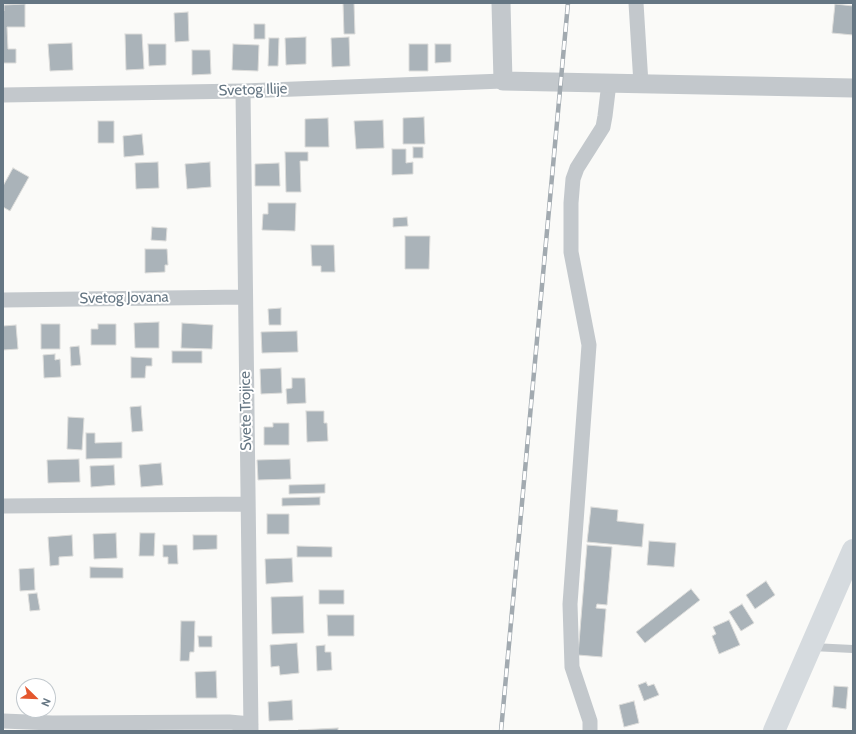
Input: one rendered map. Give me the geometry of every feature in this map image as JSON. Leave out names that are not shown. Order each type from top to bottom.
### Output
[{"type":"main road","points":[[774,731],[853,550]]},
{"type":"street","points":[[501,3],[503,81],[853,88]]},
{"type":"street","points":[[636,3],[641,84]]},
{"type":"street","name":"Svetog Ilije","points":[[3,95],[243,91],[503,81]]},
{"type":"street","points":[[590,731],[590,721],[572,667],[570,604],[589,345],[571,252],[571,203],[573,179],[577,168],[603,127],[609,83]]},
{"type":"street","name":"Svete Trojice","points":[[243,91],[251,727]]},
{"type":"street","name":"Svetog Jovana","points":[[3,300],[245,297]]},
{"type":"street","points":[[3,506],[247,504]]},
{"type":"street","points":[[3,721],[52,723],[229,722],[251,727]]},
{"type":"lane","points":[[811,647],[853,649]]},
{"type":"building","points":[[343,3],[354,3],[355,34],[344,34]]},
{"type":"building","points":[[25,4],[25,27],[7,27],[8,49],[16,49],[16,63],[3,63],[4,5]]},
{"type":"building","points":[[835,4],[853,6],[853,35],[832,33]]},
{"type":"building","points":[[188,12],[189,41],[175,42],[174,13]]},
{"type":"building","points":[[254,24],[265,24],[265,39],[254,39]]},
{"type":"building","points":[[125,34],[142,34],[144,69],[126,70]]},
{"type":"building","points":[[306,37],[306,64],[286,65],[285,38]]},
{"type":"building","points":[[349,37],[350,66],[332,67],[331,38]]},
{"type":"building","points":[[269,38],[279,38],[278,66],[268,66]]},
{"type":"building","points":[[72,43],[73,70],[50,71],[48,44]]},
{"type":"building","points":[[148,44],[166,44],[166,65],[149,66]]},
{"type":"building","points":[[233,44],[259,45],[258,71],[232,70]]},
{"type":"building","points":[[409,44],[428,44],[428,71],[409,71]]},
{"type":"building","points":[[435,44],[451,44],[451,62],[435,63]]},
{"type":"building","points":[[192,50],[210,50],[211,74],[192,75]]},
{"type":"building","points":[[424,117],[425,144],[403,144],[403,118]]},
{"type":"building","points":[[328,118],[329,147],[305,147],[305,119]]},
{"type":"building","points":[[383,120],[384,148],[356,149],[354,121]]},
{"type":"building","points":[[98,121],[114,121],[114,143],[98,143]]},
{"type":"building","points":[[142,134],[144,155],[124,157],[123,136]]},
{"type":"building","points":[[413,147],[423,147],[423,158],[413,158]]},
{"type":"building","points":[[392,149],[406,149],[406,163],[413,162],[413,174],[392,175]]},
{"type":"building","points":[[285,152],[308,152],[308,161],[300,161],[301,192],[286,192]]},
{"type":"building","points":[[158,162],[159,188],[136,189],[135,163]]},
{"type":"building","points":[[210,162],[211,187],[187,189],[185,164]]},
{"type":"building","points":[[279,163],[280,186],[255,186],[255,164]]},
{"type":"building","points":[[13,168],[29,177],[10,211],[3,207],[3,186]]},
{"type":"building","points":[[268,203],[296,203],[295,231],[262,230],[263,214],[268,214]]},
{"type":"building","points":[[407,217],[408,226],[393,227],[393,218]]},
{"type":"building","points":[[152,227],[167,228],[166,241],[151,240]]},
{"type":"building","points":[[405,236],[430,236],[429,269],[405,269]]},
{"type":"building","points":[[311,245],[334,245],[335,272],[321,272],[321,266],[312,266]]},
{"type":"building","points":[[145,249],[167,249],[168,265],[165,265],[165,272],[145,273]]},
{"type":"building","points":[[281,308],[281,325],[269,325],[268,309]]},
{"type":"building","points":[[159,322],[159,348],[135,348],[134,323]]},
{"type":"building","points":[[182,323],[213,325],[212,349],[181,348]]},
{"type":"building","points":[[41,324],[60,324],[60,349],[41,349]]},
{"type":"building","points":[[98,324],[116,324],[116,345],[91,345],[91,329],[98,329]]},
{"type":"building","points":[[16,325],[18,349],[3,350],[3,326]]},
{"type":"building","points":[[297,331],[298,352],[262,353],[261,332]]},
{"type":"building","points":[[79,346],[81,365],[71,366],[70,347]]},
{"type":"building","points":[[172,351],[202,351],[202,363],[172,363]]},
{"type":"building","points":[[55,354],[55,360],[60,359],[61,377],[44,378],[43,355]]},
{"type":"building","points":[[131,357],[152,358],[152,366],[146,366],[145,378],[131,378]]},
{"type":"building","points":[[281,368],[282,393],[261,394],[260,369]]},
{"type":"building","points":[[292,378],[305,378],[306,403],[287,404],[286,389],[292,388]]},
{"type":"building","points":[[141,406],[143,431],[132,432],[130,407]]},
{"type":"building","points":[[306,411],[324,411],[324,423],[327,423],[328,441],[307,442]]},
{"type":"building","points":[[68,417],[84,418],[82,450],[67,449]]},
{"type":"building","points":[[273,423],[289,423],[289,445],[264,445],[264,427],[273,427]]},
{"type":"building","points":[[86,433],[95,433],[95,443],[122,442],[122,458],[86,459]]},
{"type":"building","points":[[79,459],[80,482],[48,483],[47,460]]},
{"type":"building","points":[[290,459],[291,479],[258,480],[257,460]]},
{"type":"building","points":[[161,463],[163,485],[141,487],[139,465]]},
{"type":"building","points":[[114,465],[115,485],[91,487],[90,466]]},
{"type":"building","points":[[325,484],[325,493],[289,494],[289,485]]},
{"type":"building","points":[[320,497],[320,505],[282,506],[282,498]]},
{"type":"building","points":[[591,507],[618,510],[617,521],[644,524],[642,547],[587,542]]},
{"type":"building","points":[[267,514],[289,514],[289,534],[267,534]]},
{"type":"building","points":[[116,533],[117,558],[94,559],[93,534]]},
{"type":"building","points":[[140,533],[155,533],[154,556],[139,556]]},
{"type":"building","points":[[72,535],[73,556],[59,557],[59,565],[50,566],[48,537]]},
{"type":"building","points":[[193,535],[217,535],[217,549],[193,550]]},
{"type":"building","points":[[649,541],[676,543],[674,567],[647,565]]},
{"type":"building","points":[[163,545],[177,545],[178,564],[168,564],[168,557],[163,557]]},
{"type":"building","points":[[587,545],[612,547],[607,605],[597,604],[596,608],[606,609],[602,657],[578,655]]},
{"type":"building","points":[[297,546],[332,547],[332,557],[297,557]]},
{"type":"building","points":[[292,558],[293,582],[266,584],[265,559]]},
{"type":"building","points":[[90,567],[123,568],[123,578],[90,578]]},
{"type":"building","points":[[34,568],[35,590],[20,591],[19,569]]},
{"type":"building","points":[[766,581],[775,595],[755,609],[746,595]]},
{"type":"building","points":[[691,589],[700,600],[645,643],[636,632]]},
{"type":"building","points":[[319,590],[344,590],[344,604],[319,604]]},
{"type":"building","points":[[37,593],[40,610],[30,611],[28,594]]},
{"type":"building","points":[[303,596],[304,633],[272,634],[271,597]]},
{"type":"building","points":[[742,604],[754,623],[741,631],[729,612]]},
{"type":"building","points":[[327,615],[354,615],[354,636],[328,636]]},
{"type":"building","points":[[729,620],[740,645],[719,654],[712,636],[716,634],[713,627]]},
{"type":"building","points":[[181,621],[195,621],[194,652],[190,652],[189,661],[180,661]]},
{"type":"building","points":[[198,636],[212,636],[212,647],[199,647]]},
{"type":"building","points":[[297,643],[299,673],[280,675],[279,666],[271,667],[270,645]]},
{"type":"building","points":[[325,645],[325,652],[331,652],[332,670],[317,671],[316,646]]},
{"type":"building","points":[[216,671],[217,698],[196,698],[195,672]]},
{"type":"building","points":[[646,682],[648,686],[654,684],[659,695],[644,701],[638,685]]},
{"type":"building","points":[[834,686],[848,687],[846,709],[832,707]]},
{"type":"building","points":[[292,700],[293,720],[269,721],[268,702]]},
{"type":"building","points":[[634,701],[639,723],[624,727],[619,705]]},
{"type":"building","points":[[338,728],[338,731],[298,731],[298,730]]},
{"type":"railway","points":[[501,731],[568,3]]}]
